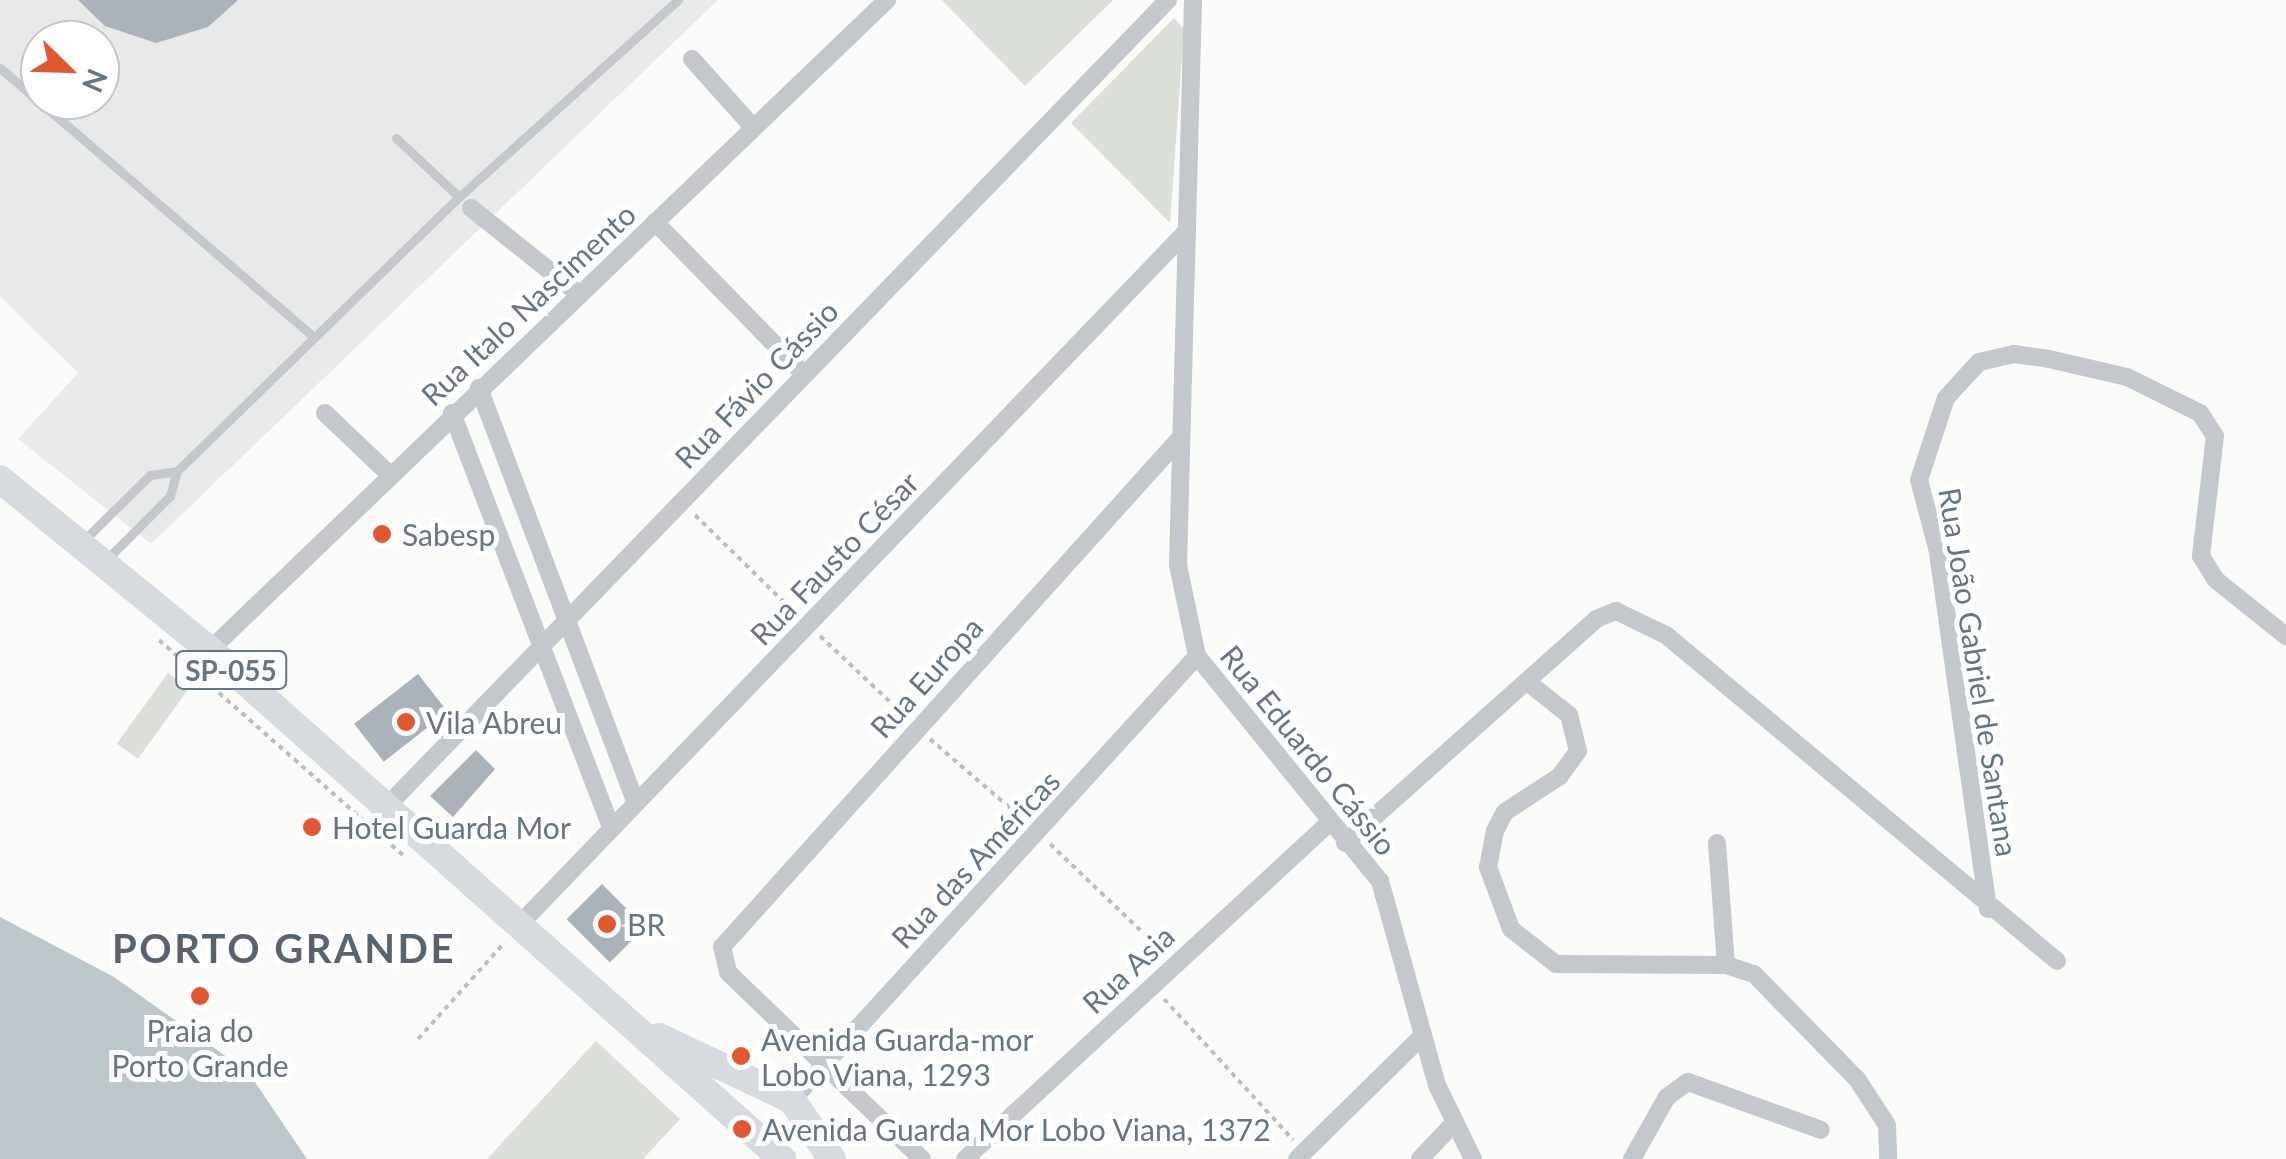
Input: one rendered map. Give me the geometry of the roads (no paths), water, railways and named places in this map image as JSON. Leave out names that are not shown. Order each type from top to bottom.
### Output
[{"type":"main road","name":"SP-055","points":[[0,479],[78,547],[210,650],[777,1154],[793,1136],[791,1101],[636,1025]]},
{"type":"main road","points":[[750,1130],[791,1101],[832,1159]]},
{"type":"street","name":"Rua Italo Nascimento","points":[[210,650],[452,413],[887,0]]},
{"type":"street","name":"Rua Fávio Cássio","points":[[385,808],[1168,0]]},
{"type":"street","name":"Rua Eduardo Cássio","points":[[1193,0],[1178,565],[1197,656],[1380,881],[1422,1036],[1473,1159]]},
{"type":"street","points":[[692,59],[752,126]]},
{"type":"street","points":[[465,203],[580,294]]},
{"type":"street","points":[[655,222],[803,373]]},
{"type":"street","name":"Rua Fausto César","points":[[520,924],[610,825],[1187,231]]},
{"type":"street","name":"Rua João Gabriel de Santana","points":[[1988,909],[1937,548],[1920,480],[1946,398],[1979,362],[2050,358],[2127,377],[2200,413],[2214,436],[2202,556],[2216,580],[2286,636]]},
{"type":"street","points":[[479,388],[635,800]]},
{"type":"street","points":[[325,413],[389,474]]},
{"type":"street","points":[[452,413],[610,825]]},
{"type":"street","name":"Rua Europa","points":[[822,1062],[720,959],[736,926],[1181,437]]},
{"type":"street","points":[[1346,843],[1569,647],[1616,612],[1666,635],[1988,909],[2057,962]]},
{"type":"street","name":"Rua das Américas","points":[[791,1101],[822,1062],[1197,656]]},
{"type":"street","points":[[1530,684],[1570,715],[1578,752],[1560,776],[1505,812],[1495,831],[1488,867],[1511,929],[1556,964],[1726,965],[1776,988],[1856,1079],[1886,1125],[1888,1159]]},
{"type":"street","name":"Rua Asia","points":[[965,1159],[1330,822]]},
{"type":"street","points":[[1716,843],[1726,965]]},
{"type":"street","points":[[1300,1156],[1422,1036]]},
{"type":"street","points":[[822,1062],[922,1159]]},
{"type":"street","points":[[1632,1159],[1667,1097],[1688,1082],[1821,1130]]},
{"type":"street","points":[[1420,1159],[1455,1122]]},
{"type":"lane","points":[[101,564],[170,496],[177,471],[313,336],[465,203],[678,0]]},
{"type":"lane","points":[[0,68],[313,336]]},
{"type":"lane","points":[[396,138],[465,203]]},
{"type":"lane","points":[[78,547],[150,475],[177,471]]},
{"type":"place","name":"Sabesp","points":[[382,534]]},
{"type":"place","name":"Vila Abreu","points":[[406,722]]},
{"type":"place","name":"Hotel Guarda Mor","points":[[312,827]]},
{"type":"place","name":"BR","points":[[607,924]]},
{"type":"place","name":"Praia do Porto Grande","points":[[200,996]]},
{"type":"place","name":"Avenida Guarda-mor Lobo Viana, 1293","points":[[741,1056]]},
{"type":"place","name":"Avenida Guarda Mor Lobo Viana, 1372","points":[[742,1129]]},
{"type":"district","name":"PORTO GRANDE","points":[[284,948]]}]
